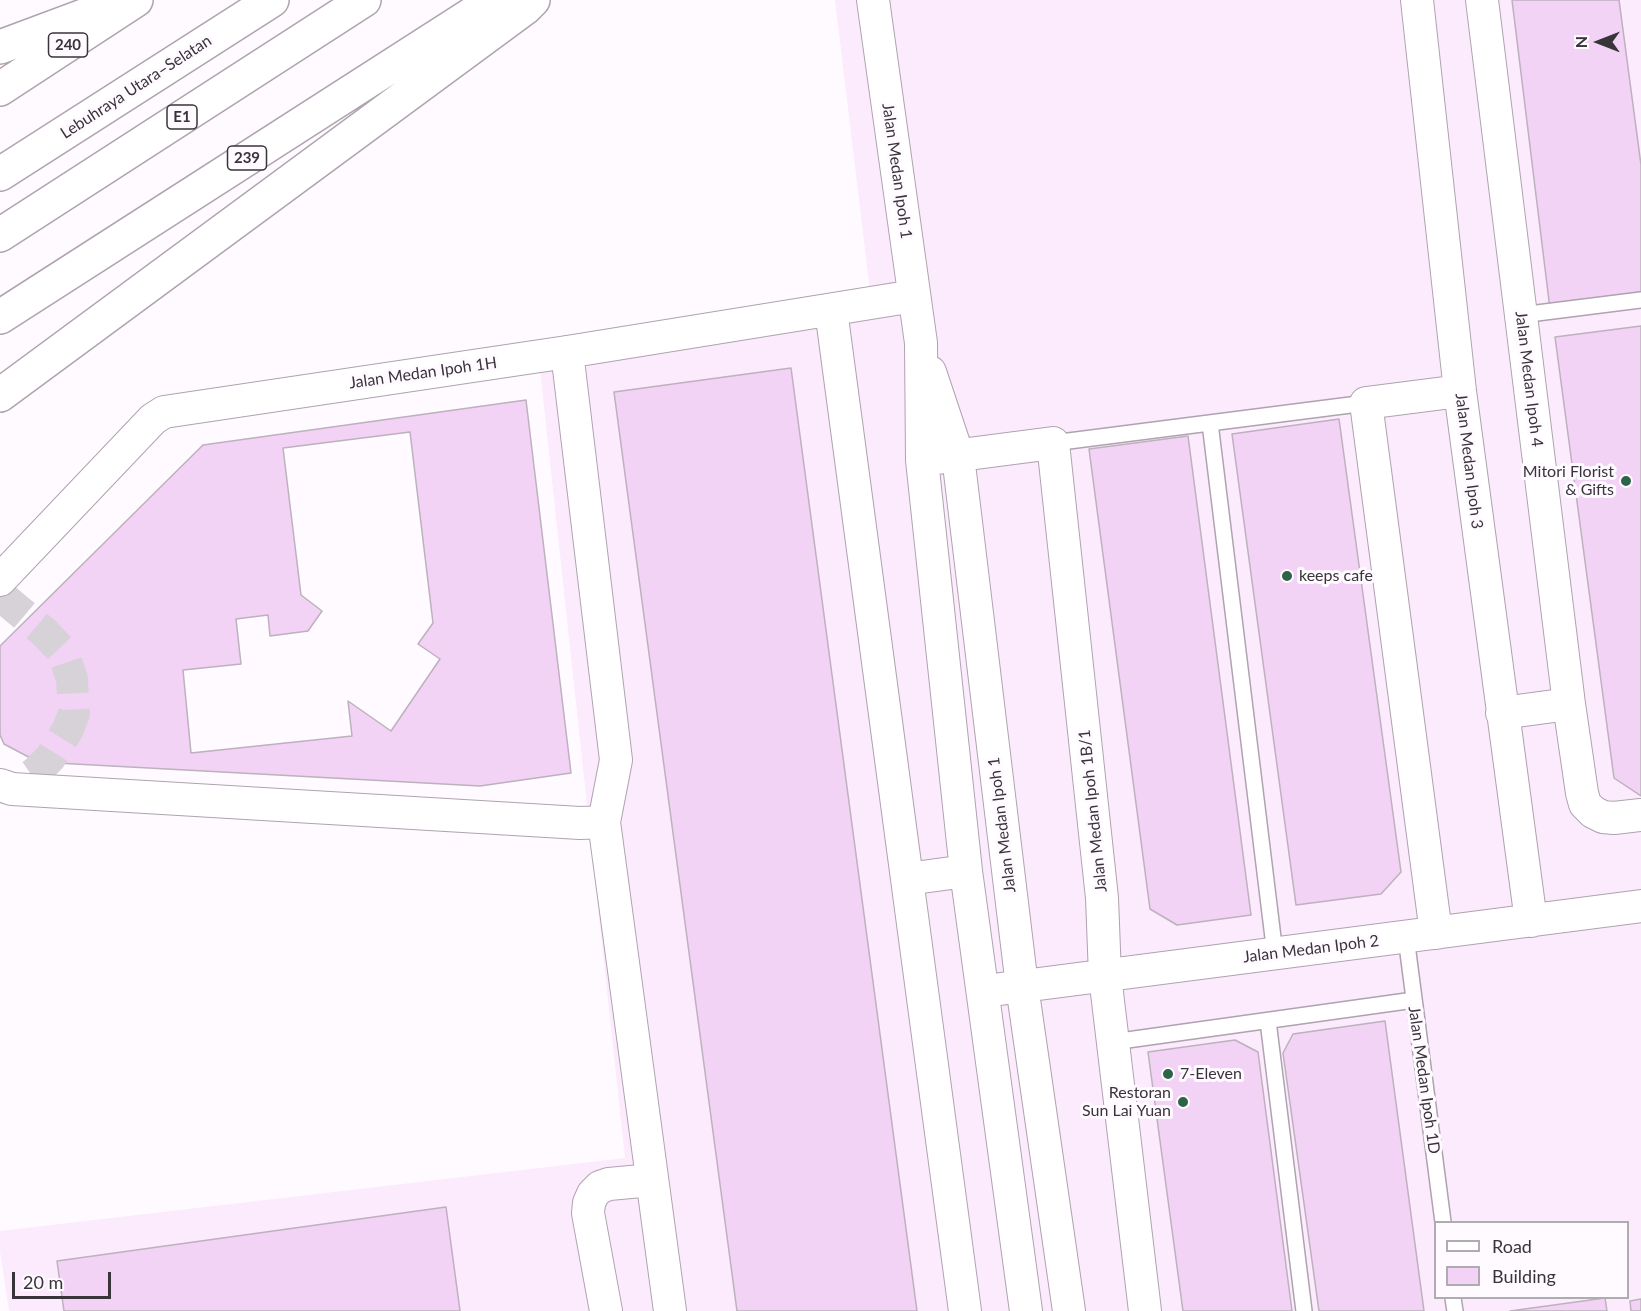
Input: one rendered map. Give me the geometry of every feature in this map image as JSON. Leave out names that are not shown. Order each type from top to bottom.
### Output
[{"type":"main road","points":[[0,47],[126,0]]},
{"type":"main road","name":"240","points":[[0,89],[136,0]]},
{"type":"main road","name":"Lebuhraya Utara–Selatan","points":[[0,174],[272,0]]},
{"type":"main road","name":"E1","points":[[0,236],[364,0]]},
{"type":"main road","name":"239","points":[[0,317],[494,0]]},
{"type":"main road","points":[[0,395],[533,0]]},
{"type":"street","name":"Jalan Medan Ipoh 1","points":[[873,0],[921,343],[922,460],[966,872],[1026,1311]]},
{"type":"street","name":"Jalan Medan Ipoh 3","points":[[1417,0],[1460,391],[1530,921]]},
{"type":"street","name":"Jalan Medan Ipoh 4","points":[[1482,0],[1582,794],[1586,804],[1593,812],[1603,817],[1641,815]]},
{"type":"street","name":"Jalan Medan Ipoh 1H","points":[[0,580],[153,419],[164,412],[567,352],[914,296]]},
{"type":"street","points":[[831,310],[965,1311]]},
{"type":"street","name":"Jalan Medan Ipoh 1","points":[[921,343],[958,456],[1022,986],[1069,1311]]},
{"type":"street","points":[[567,352],[616,760],[604,822],[670,1311]]},
{"type":"street","points":[[1421,935],[1366,403],[1460,391]]},
{"type":"street","points":[[922,460],[1053,443]]},
{"type":"street","name":"Jalan Medan Ipoh 1B/1","points":[[1053,443],[1102,898],[1105,976],[1145,1311]]},
{"type":"street","points":[[1502,713],[1569,704]]},
{"type":"street","points":[[0,785],[12,789],[117,796],[580,824],[604,822]]},
{"type":"street","points":[[907,879],[966,872]]},
{"type":"street","name":"Jalan Medan Ipoh 2","points":[[982,992],[1641,906]]},
{"type":"street","points":[[606,1311],[588,1213],[589,1203],[593,1194],[600,1187],[652,1180]]},
{"type":"lane","points":[[1521,315],[1641,300]]},
{"type":"lane","points":[[1053,443],[1366,403]]},
{"type":"lane","points":[[1210,423],[1275,954]]},
{"type":"lane","name":"Jalan Medan Ipoh 1D","points":[[1421,935],[1414,1000],[1443,1221]]},
{"type":"lane","points":[[1113,1042],[1414,1000]]},
{"type":"lane","points":[[1268,1021],[1304,1311]]},
{"type":"shaded area","points":[[835,0],[1641,0],[1641,1311],[9,1311],[0,1251],[0,1231],[625,1158],[537,341],[870,291]]},
{"type":"building","points":[[1512,0],[1619,0],[1641,165],[1641,298],[1550,309]]},
{"type":"building","points":[[1641,326],[1641,796],[1614,778],[1555,337]]},
{"type":"building","points":[[791,368],[917,1311],[737,1311],[614,392]]},
{"type":"building","points":[[526,400],[571,773],[480,786],[38,762],[4,744],[0,735],[0,646],[203,445]]},
{"type":"building","points":[[1339,419],[1401,872],[1381,894],[1296,905],[1232,434]]},
{"type":"building","points":[[410,432],[433,623],[418,644],[440,659],[391,731],[348,701],[352,736],[191,753],[183,670],[241,664],[236,619],[268,615],[270,636],[308,631],[322,611],[301,595],[283,448]]},
{"type":"building","points":[[1188,436],[1251,915],[1177,925],[1150,909],[1089,449]]},
{"type":"building","points":[[1385,1021],[1424,1311],[1319,1311],[1283,1053],[1293,1034]]},
{"type":"building","points":[[1235,1040],[1258,1052],[1292,1311],[1183,1311],[1148,1052]]},
{"type":"building","points":[[446,1207],[460,1311],[64,1311],[57,1261]]},
{"type":"building","points":[[1605,1299],[1607,1311],[1510,1311]]},
{"type":"building","points":[[1641,1299],[1641,1311],[1631,1311],[1630,1301]]},
{"type":"tunnel","points":[[0,595],[44,632],[63,652],[72,679],[74,714],[67,731],[50,758],[36,772],[12,789]]},
{"type":"place","name":"Mitori Florist & Gifts","points":[[1626,481]]},
{"type":"place","name":"keeps cafe","points":[[1287,576]]},
{"type":"place","name":"7-Eleven","points":[[1168,1074]]},
{"type":"place","name":"Restoran Sun Lai Yuan","points":[[1183,1102]]}]
